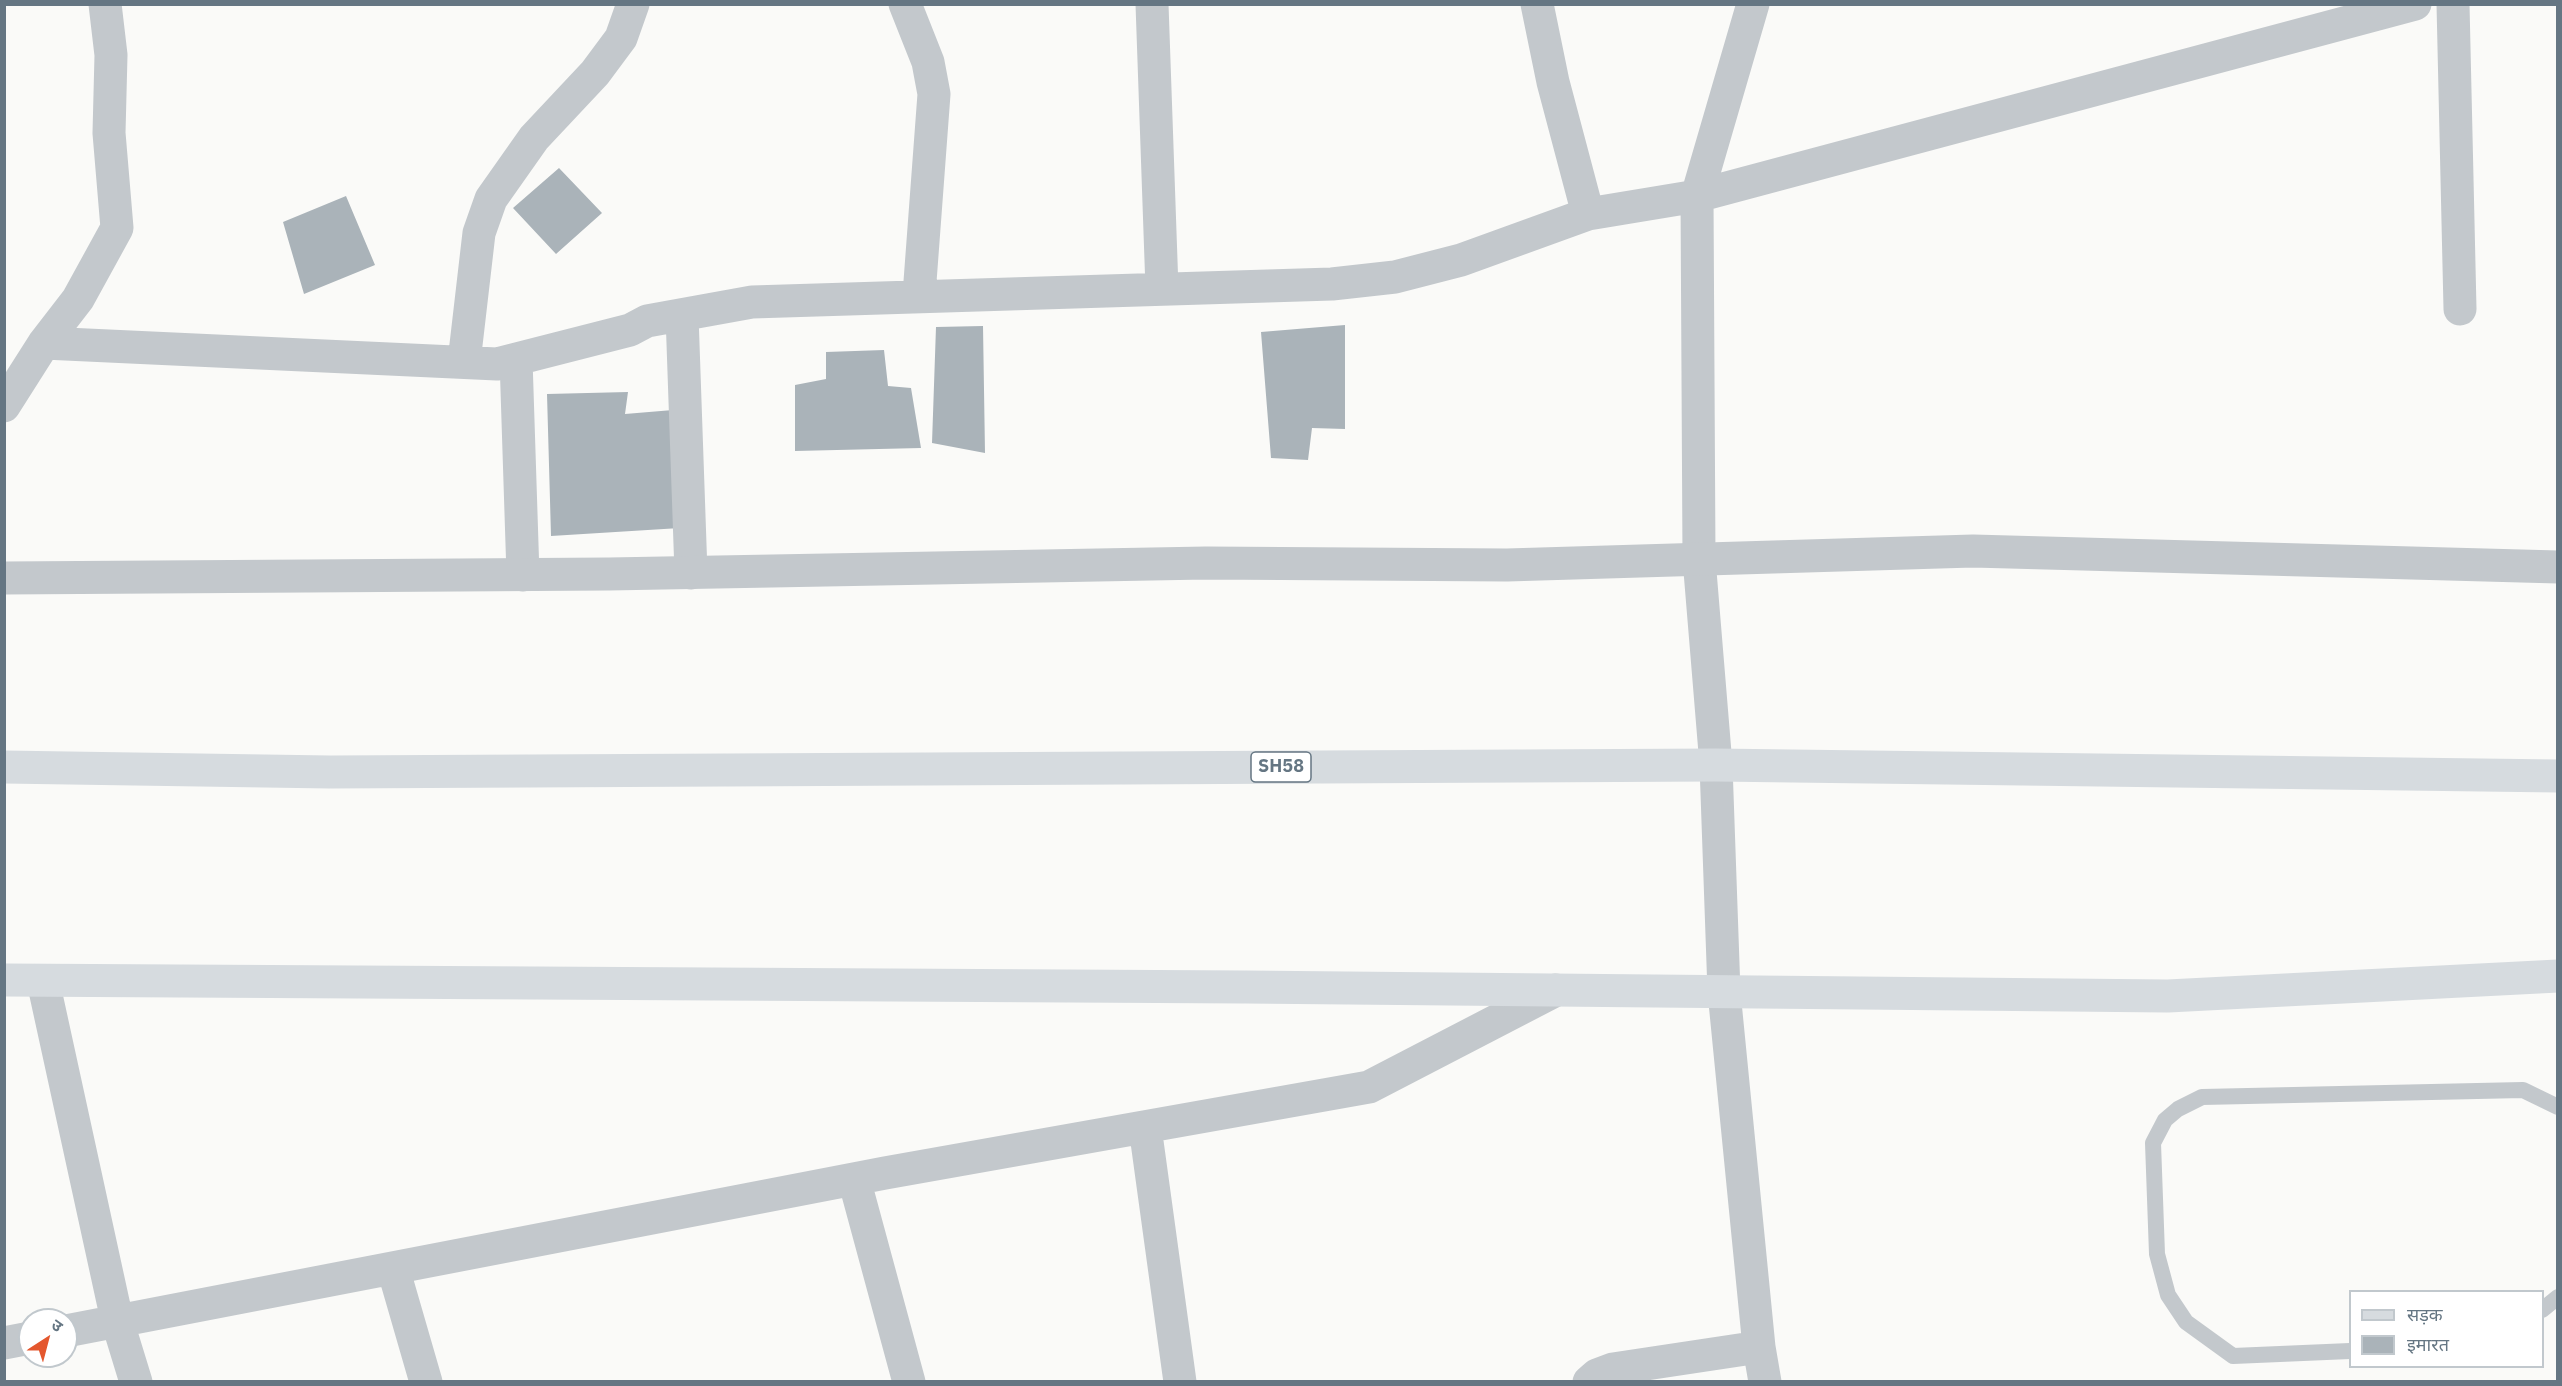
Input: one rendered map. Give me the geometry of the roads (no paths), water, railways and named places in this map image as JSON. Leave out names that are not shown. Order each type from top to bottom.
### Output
[{"type":"main road","name":"SH58","points":[[4,767],[342,772],[1716,765],[2558,776]]},
{"type":"main road","points":[[4,980],[2168,996],[2558,976]]},
{"type":"street","points":[[4,406],[44,343],[78,299],[117,228],[109,133],[111,55],[105,4]]},
{"type":"street","points":[[464,362],[479,233],[491,199],[534,138],[595,73],[621,38],[633,4]]},
{"type":"street","points":[[905,4],[928,62],[934,94],[919,296]]},
{"type":"street","points":[[1152,4],[1162,289]]},
{"type":"street","points":[[1537,4],[1553,82],[1588,213]]},
{"type":"street","points":[[1753,4],[1697,196],[1699,559],[1716,765],[1724,992],[1759,1347],[1765,1382]]},
{"type":"street","points":[[44,343],[497,364],[630,330],[647,321],[752,302],[1332,284],[1395,277],[1461,260],[1588,213],[1697,196],[2415,4]]},
{"type":"street","points":[[2453,4],[2460,309]]},
{"type":"street","points":[[682,315],[691,573]]},
{"type":"street","points":[[516,359],[524,574]]},
{"type":"street","points":[[4,578],[691,573],[1194,563],[1508,565],[1973,551],[2558,567]]},
{"type":"street","points":[[43,981],[117,1320],[136,1382]]},
{"type":"street","points":[[78,1328],[854,1179],[1369,1087],[1556,990]]},
{"type":"street","points":[[1145,1127],[1180,1382]]},
{"type":"street","points":[[854,1179],[909,1382]]},
{"type":"street","points":[[393,1268],[426,1382]]},
{"type":"street","points":[[1589,1382],[1597,1375],[1613,1369],[1759,1347]]},
{"type":"lane","points":[[2349,1351],[2233,1356],[2186,1322],[2168,1296],[2157,1254],[2153,1143],[2165,1120],[2178,1109],[2202,1097],[2523,1090],[2558,1107]]},
{"type":"lane","points":[[2544,1308],[2558,1297]]}]
